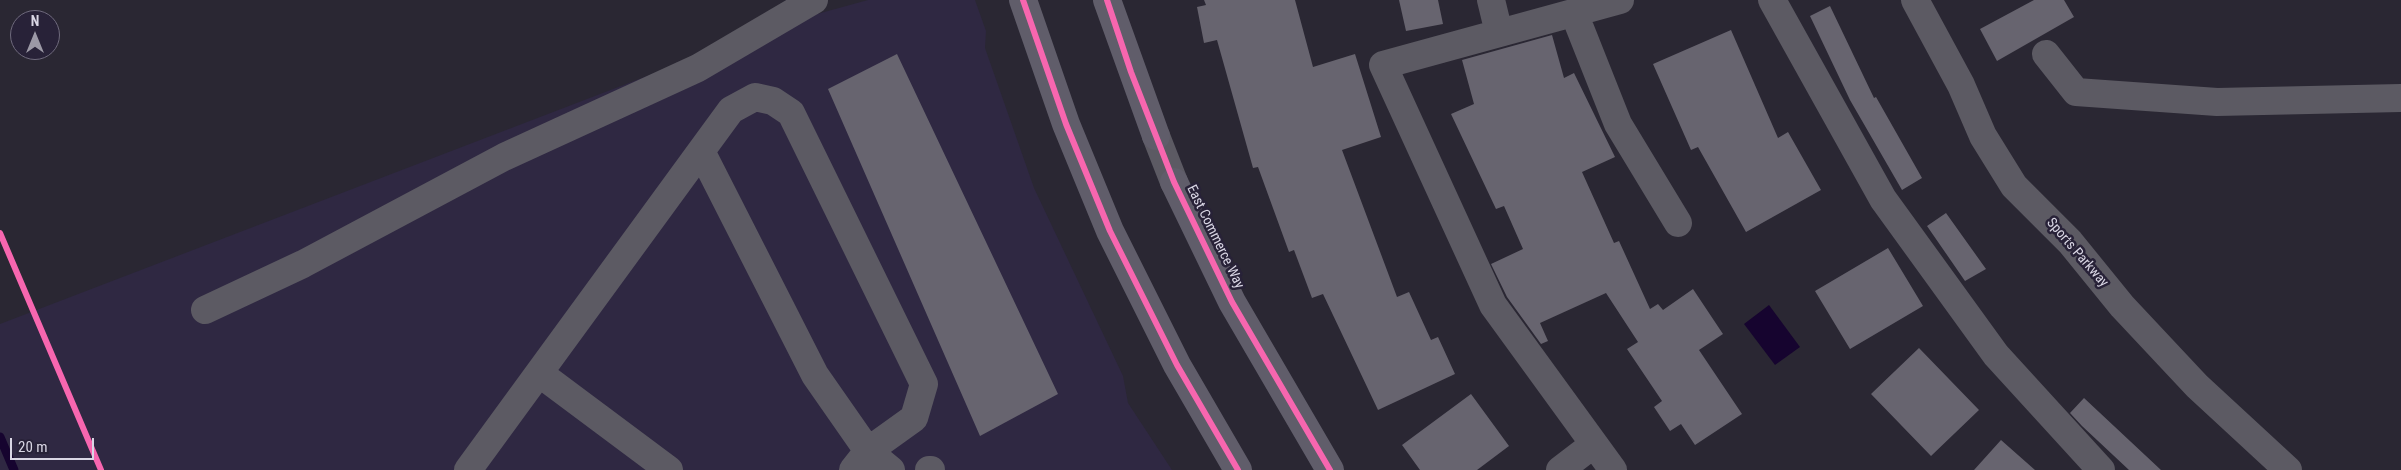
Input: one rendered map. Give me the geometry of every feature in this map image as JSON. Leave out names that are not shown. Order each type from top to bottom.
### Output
[{"type":"main road","points":[[1023,0],[1066,124],[1110,231],[1177,365],[1238,470]]},
{"type":"main road","name":"East Commerce Way","points":[[1107,0],[1156,136]]},
{"type":"main road","name":"East Commerce Way","points":[[1174,182],[1232,302],[1288,402],[1330,470]]},
{"type":"street","points":[[205,310],[303,264],[504,157],[698,68],[814,0]]},
{"type":"street","points":[[1491,0],[1499,33]]},
{"type":"street","points":[[1613,470],[1493,305],[1383,65],[1620,0]]},
{"type":"street","points":[[1772,0],[1883,199],[1996,355],[2101,470]]},
{"type":"street","name":"Sports Parkway","points":[[1915,0],[1962,85],[1983,136],[2014,186],[2070,242],[2122,306],[2197,386],[2288,470]]},
{"type":"street","points":[[1574,12],[1618,124],[1678,223]]},
{"type":"street","points":[[2046,54],[2076,92],[2217,102],[2401,98]]},
{"type":"street","points":[[468,470],[731,110],[755,97],[773,101],[791,113],[924,384],[914,418],[861,460]]},
{"type":"street","name":"East Commerce Way","points":[[1156,136],[1174,182]]},
{"type":"street","points":[[701,151],[815,375],[861,460],[891,470]]},
{"type":"street","points":[[539,373],[669,470]]},
{"type":"street","points":[[1560,470],[1594,444]]},
{"type":"shaded area","points":[[868,0],[975,0],[986,31],[985,48],[1034,188],[1123,376],[1128,403],[1172,470],[0,470],[0,324],[788,22]]},
{"type":"shaded area","points":[[1769,305],[1800,347],[1775,365],[1744,324]]},
{"type":"building","points":[[1204,0],[1295,0],[1313,67],[1355,54],[1381,137],[1342,150],[1397,297],[1409,292],[1431,340],[1438,337],[1455,374],[1378,410],[1323,294],[1312,298],[1294,250],[1289,252],[1258,167],[1253,168],[1217,40],[1204,43],[1197,7],[1206,5]]},
{"type":"building","points":[[1399,0],[1438,0],[1443,24],[1406,31]]},
{"type":"building","points":[[2034,0],[2064,0],[2074,17],[1997,61],[1980,29]]},
{"type":"building","points":[[1830,6],[1874,98],[1876,97],[1922,178],[1902,190],[1850,100],[1810,16]]},
{"type":"building","points":[[1731,30],[1778,138],[1788,132],[1821,190],[1746,232],[1698,147],[1691,150],[1653,64]]},
{"type":"building","points":[[1552,35],[1564,78],[1574,73],[1615,157],[1582,172],[1614,243],[1619,241],[1650,309],[1658,304],[1663,310],[1693,289],[1723,334],[1699,350],[1742,414],[1695,445],[1681,424],[1670,431],[1654,407],[1662,401],[1627,349],[1638,342],[1606,293],[1540,323],[1548,341],[1541,344],[1507,297],[1491,264],[1523,249],[1504,206],[1496,209],[1451,114],[1474,104],[1462,60]]},
{"type":"building","points":[[897,54],[1058,394],[980,436],[828,89]]},
{"type":"building","points":[[1946,213],[1986,269],[1965,281],[1927,226]]},
{"type":"building","points":[[1888,248],[1923,306],[1850,349],[1815,291]]},
{"type":"building","points":[[1919,348],[1979,410],[1931,456],[1871,394]]},
{"type":"building","points":[[1471,394],[1509,446],[1477,470],[1420,470],[1402,445]]},
{"type":"building","points":[[2084,398],[2161,470],[2129,470],[2070,413]]},
{"type":"building","points":[[2001,440],[2035,470],[1974,470]]},
{"type":"waterway","points":[[0,437],[14,470]]},
{"type":"cycle path","points":[[1023,0],[1066,124],[1110,231],[1177,365],[1238,470]]},
{"type":"cycle path","points":[[1107,0],[1131,72],[1174,182],[1232,302],[1330,470]]},
{"type":"cycle path","points":[[0,233],[101,470]]}]
